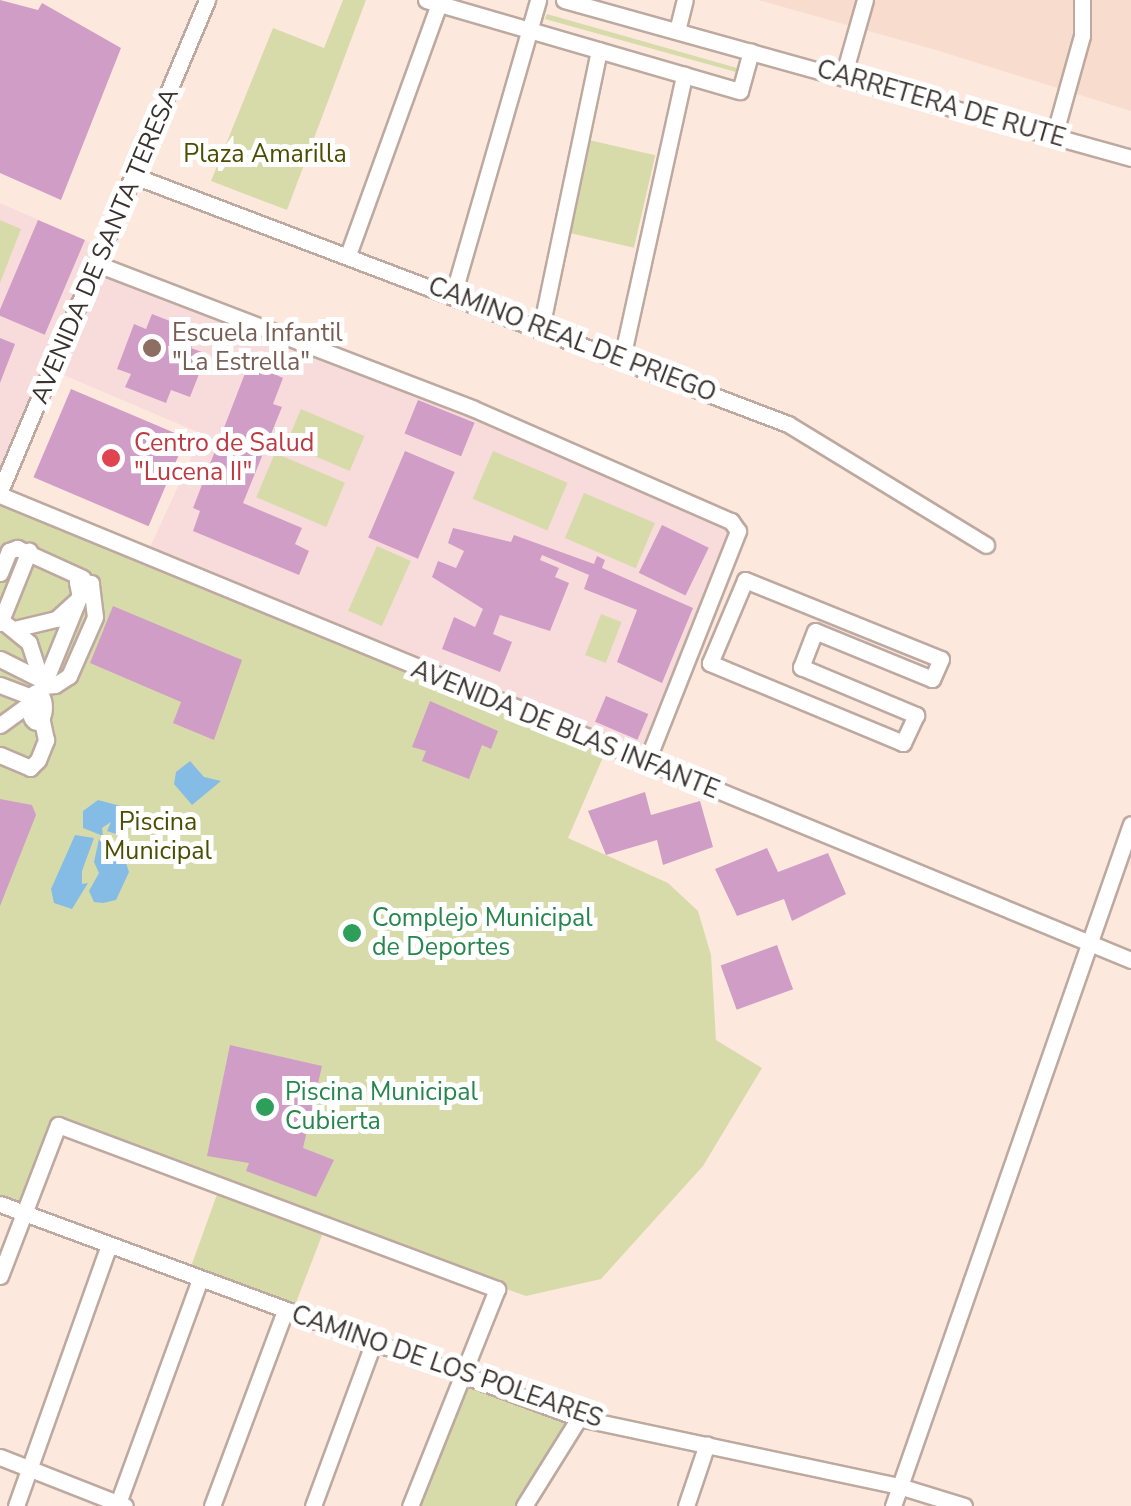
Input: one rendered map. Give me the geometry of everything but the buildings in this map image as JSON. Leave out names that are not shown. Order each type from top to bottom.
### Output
[{"type":"street","name":"AVENIDA DE SANTA TERESA","points":[[0,493],[137,176],[207,0]]},
{"type":"street","points":[[453,295],[538,0]]},
{"type":"street","name":"CARRETERA DE RUTE","points":[[564,0],[1131,158]]},
{"type":"street","points":[[677,31],[685,0]]},
{"type":"street","points":[[843,77],[865,0]]},
{"type":"street","points":[[1054,136],[1082,36],[1082,0]]},
{"type":"street","points":[[348,255],[432,2],[740,92],[751,52]]},
{"type":"street","points":[[541,328],[599,50]]},
{"type":"street","points":[[622,358],[684,75]]},
{"type":"street","name":"CAMINO REAL DE PRIEGO","points":[[137,176],[788,424],[986,544]]},
{"type":"street","points":[[96,264],[472,408],[731,521],[738,531],[646,763]]},
{"type":"street","name":"AVENIDA DE BLAS INFANTE","points":[[0,493],[646,763],[1131,960]]},
{"type":"street","points":[[0,572],[9,550],[29,551],[85,587],[95,617],[69,676],[2,720]]},
{"type":"street","points":[[5,624],[29,551]]},
{"type":"street","points":[[745,580],[940,659],[932,680],[815,631],[801,667],[916,714],[904,743],[710,663],[745,580]]},
{"type":"street","points":[[5,624],[56,618],[85,587]]},
{"type":"street","points":[[5,624],[29,643],[46,740],[30,768]]},
{"type":"street","points":[[0,659],[37,694]]},
{"type":"street","points":[[0,684],[37,694]]},
{"type":"street","points":[[0,756],[30,768]]},
{"type":"street","points":[[0,765],[30,768]]},
{"type":"street","points":[[892,1506],[1131,824]]},
{"type":"street","points":[[0,1276],[58,1125],[497,1289],[465,1379],[410,1506]]},
{"type":"street","name":"CAMINO DE LOS POLEARES","points":[[0,1204],[465,1379],[580,1418],[899,1486],[964,1506]]},
{"type":"street","points":[[16,1506],[109,1245]]},
{"type":"street","points":[[0,1457],[120,1505],[200,1279]]},
{"type":"street","points":[[212,1506],[285,1311]]},
{"type":"street","points":[[312,1506],[373,1344]]},
{"type":"street","points":[[524,1506],[580,1418]]},
{"type":"street","points":[[686,1506],[707,1444]]},
{"type":"shaded area","points":[[758,0],[1131,0],[1131,111],[936,50]]},
{"type":"shaded area","points":[[0,203],[103,248],[97,263],[472,408],[738,531],[646,763],[146,556],[202,434],[52,370],[0,491]]},
{"type":"green space","name":"Plaza Amarilla","points":[[343,0],[366,0],[287,210],[211,181],[273,28],[324,48]]},
{"type":"green space","points":[[547,14],[737,68],[736,72],[545,19]]},
{"type":"green space","points":[[589,140],[655,155],[634,248],[568,233]]},
{"type":"green space","points":[[0,220],[21,229],[0,283]]},
{"type":"green space","points":[[301,409],[365,436],[350,471],[286,444]]},
{"type":"green space","points":[[493,451],[568,483],[547,531],[473,499]]},
{"type":"green space","points":[[275,453],[345,483],[326,527],[256,497]]},
{"type":"green space","points":[[584,493],[655,523],[636,568],[565,538]]},
{"type":"green space","name":"Complejo Municipal de Deportes","points":[[0,495],[607,748],[568,838],[668,883],[698,911],[711,955],[716,1040],[762,1068],[703,1166],[601,1279],[526,1296],[326,1225],[292,1313],[188,1275],[220,1186],[59,1125],[23,1212],[0,1204]]},
{"type":"green space","points":[[377,546],[411,561],[382,626],[348,611]]},
{"type":"green space","points":[[601,614],[622,622],[606,663],[585,655]]},
{"type":"green space","points":[[465,1379],[579,1418],[524,1506],[410,1506]]},
{"type":"water","points":[[190,761],[204,777],[221,781],[192,805],[174,784],[176,772]]},
{"type":"water","points":[[98,800],[128,808],[126,821],[117,819],[122,836],[107,831],[111,822],[102,828],[103,836],[83,828],[83,811]]},
{"type":"water","points":[[75,835],[94,838],[82,871],[82,884],[88,883],[72,909],[54,903],[51,889]]},
{"type":"water","points":[[99,839],[109,849],[121,848],[129,872],[116,900],[103,903],[94,902],[89,891],[99,873],[94,862]]},
{"type":"place","name":"Escuela Infantil \"La Estrella\"","points":[[152,348]]},
{"type":"place","name":"Centro de Salud \"Lucena II\"","points":[[111,458]]},
{"type":"place","name":"Complejo Municipal de Deportes","points":[[352,933]]},
{"type":"place","name":"Piscina Municipal Cubierta","points":[[265,1107]]},
{"type":"park label","name":"Piscina Municipal","points":[[158,838]]}]
